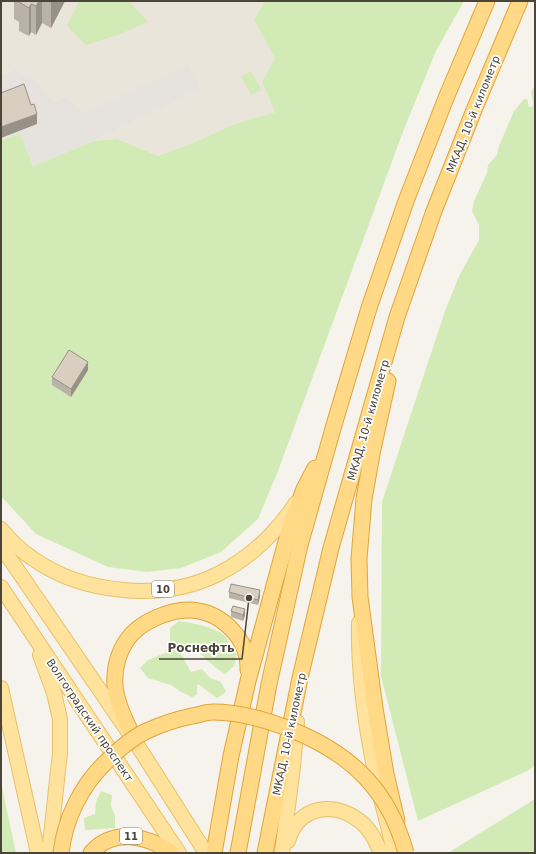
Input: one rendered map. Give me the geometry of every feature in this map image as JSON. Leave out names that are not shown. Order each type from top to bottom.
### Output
[{"type":"highway","points":[[238,853],[269,684],[296,561],[334,425],[369,308],[406,201],[446,98],[488,1]]},
{"type":"highway","name":"МКАД, 10-й километр","points":[[265,853],[300,678],[331,548],[397,317],[437,204],[474,110],[520,1]]},
{"type":"highway","points":[[397,317],[387,388],[373,449],[364,499],[359,559],[360,596],[375,708],[386,774],[405,853]]},
{"type":"highway","name":"10","points":[[304,489],[320,459],[334,425]]},
{"type":"highway","points":[[208,851],[248,681],[290,527],[304,489]]},
{"type":"highway","points":[[136,742],[119,705],[115,687],[115,671],[120,652],[128,638],[138,628],[154,618],[174,612],[191,610],[202,612],[224,622],[237,634],[247,653],[248,681]]},
{"type":"highway","points":[[61,853],[62,843],[69,820],[78,798],[96,772],[117,751],[148,730],[182,718],[211,712],[244,715],[274,723],[326,745],[350,762],[372,784],[389,808],[401,835],[405,853]]},
{"type":"highway","name":"11","points":[[91,853],[100,845],[111,839],[123,836],[135,836],[150,840],[172,853]]},
{"type":"main road","name":"10","points":[[1,529],[12,542],[33,559],[57,572],[84,583],[109,589],[142,591],[168,589],[194,584],[218,574],[242,559],[267,540],[287,517],[304,489]]},
{"type":"main road","points":[[1,546],[136,742],[208,851]]},
{"type":"main road","name":"Волгоградский проспект","points":[[1,587],[179,853]]},
{"type":"main road","points":[[360,596],[358,654],[364,711],[375,773],[391,835],[394,853]]},
{"type":"main road","points":[[36,639],[54,693],[60,719],[60,754],[49,853]]},
{"type":"main road","points":[[283,853],[293,767],[300,678]]},
{"type":"main road","points":[[1,688],[38,853]]},
{"type":"main road","points":[[283,853],[290,833],[300,819],[306,814],[329,808],[340,810],[361,822],[373,835],[381,853]]},
{"type":"shaded area","points":[[1,1],[265,1],[254,20],[275,58],[262,82],[275,112],[234,124],[193,143],[158,156],[117,139],[94,141],[199,89],[188,66],[83,112],[66,96],[54,102],[28,72],[21,74],[18,68],[1,75]]},
{"type":"shaded area","points":[[188,65],[200,89],[94,141],[33,166],[20,133],[1,140],[1,75],[18,68],[21,74],[28,72],[54,102],[66,96],[83,112]]},
{"type":"green space","points":[[79,1],[129,1],[148,22],[118,35],[86,45],[67,26]]},
{"type":"green space","points":[[265,1],[464,1],[436,51],[404,129],[278,471],[258,519],[221,552],[181,568],[147,572],[108,567],[36,534],[1,496],[1,140],[20,133],[33,166],[94,141],[117,139],[158,156],[193,143],[234,124],[275,112],[262,82],[275,58],[254,20]]},
{"type":"green space","points":[[251,71],[261,90],[251,95],[241,76]]},
{"type":"green space","points":[[533,88],[535,88],[535,766],[418,821],[381,676],[382,502],[444,314],[459,276],[479,240],[479,225],[472,211],[474,201],[487,173],[488,165],[497,155],[499,146],[514,111],[524,99],[527,99],[529,107],[532,107],[533,103],[531,93]]},
{"type":"green space","points":[[179,621],[216,630],[225,636],[237,655],[234,666],[225,674],[188,644],[180,652],[191,672],[202,669],[210,678],[221,682],[226,692],[217,698],[198,684],[197,694],[192,697],[171,685],[148,678],[140,668],[148,660],[170,651],[170,628]]},
{"type":"green space","points":[[1,783],[16,853],[1,853]]},
{"type":"green space","points":[[101,791],[112,795],[111,806],[115,816],[115,828],[85,830],[84,818],[95,814],[96,802]]},
{"type":"green space","points":[[535,799],[535,853],[448,853]]},
{"type":"building","points":[[39,1],[36,6],[31,4],[29,8],[19,2]]},
{"type":"building","points":[[24,84],[31,105],[34,104],[37,114],[1,127],[1,93]]},
{"type":"building","points":[[69,350],[88,362],[71,389],[52,377]]},
{"type":"building","points":[[231,584],[260,590],[258,600],[229,592]]},
{"type":"building","points":[[233,606],[245,609],[243,615],[231,611]]},
{"type":"place","name":"Роснефть","points":[[249,598]]}]
